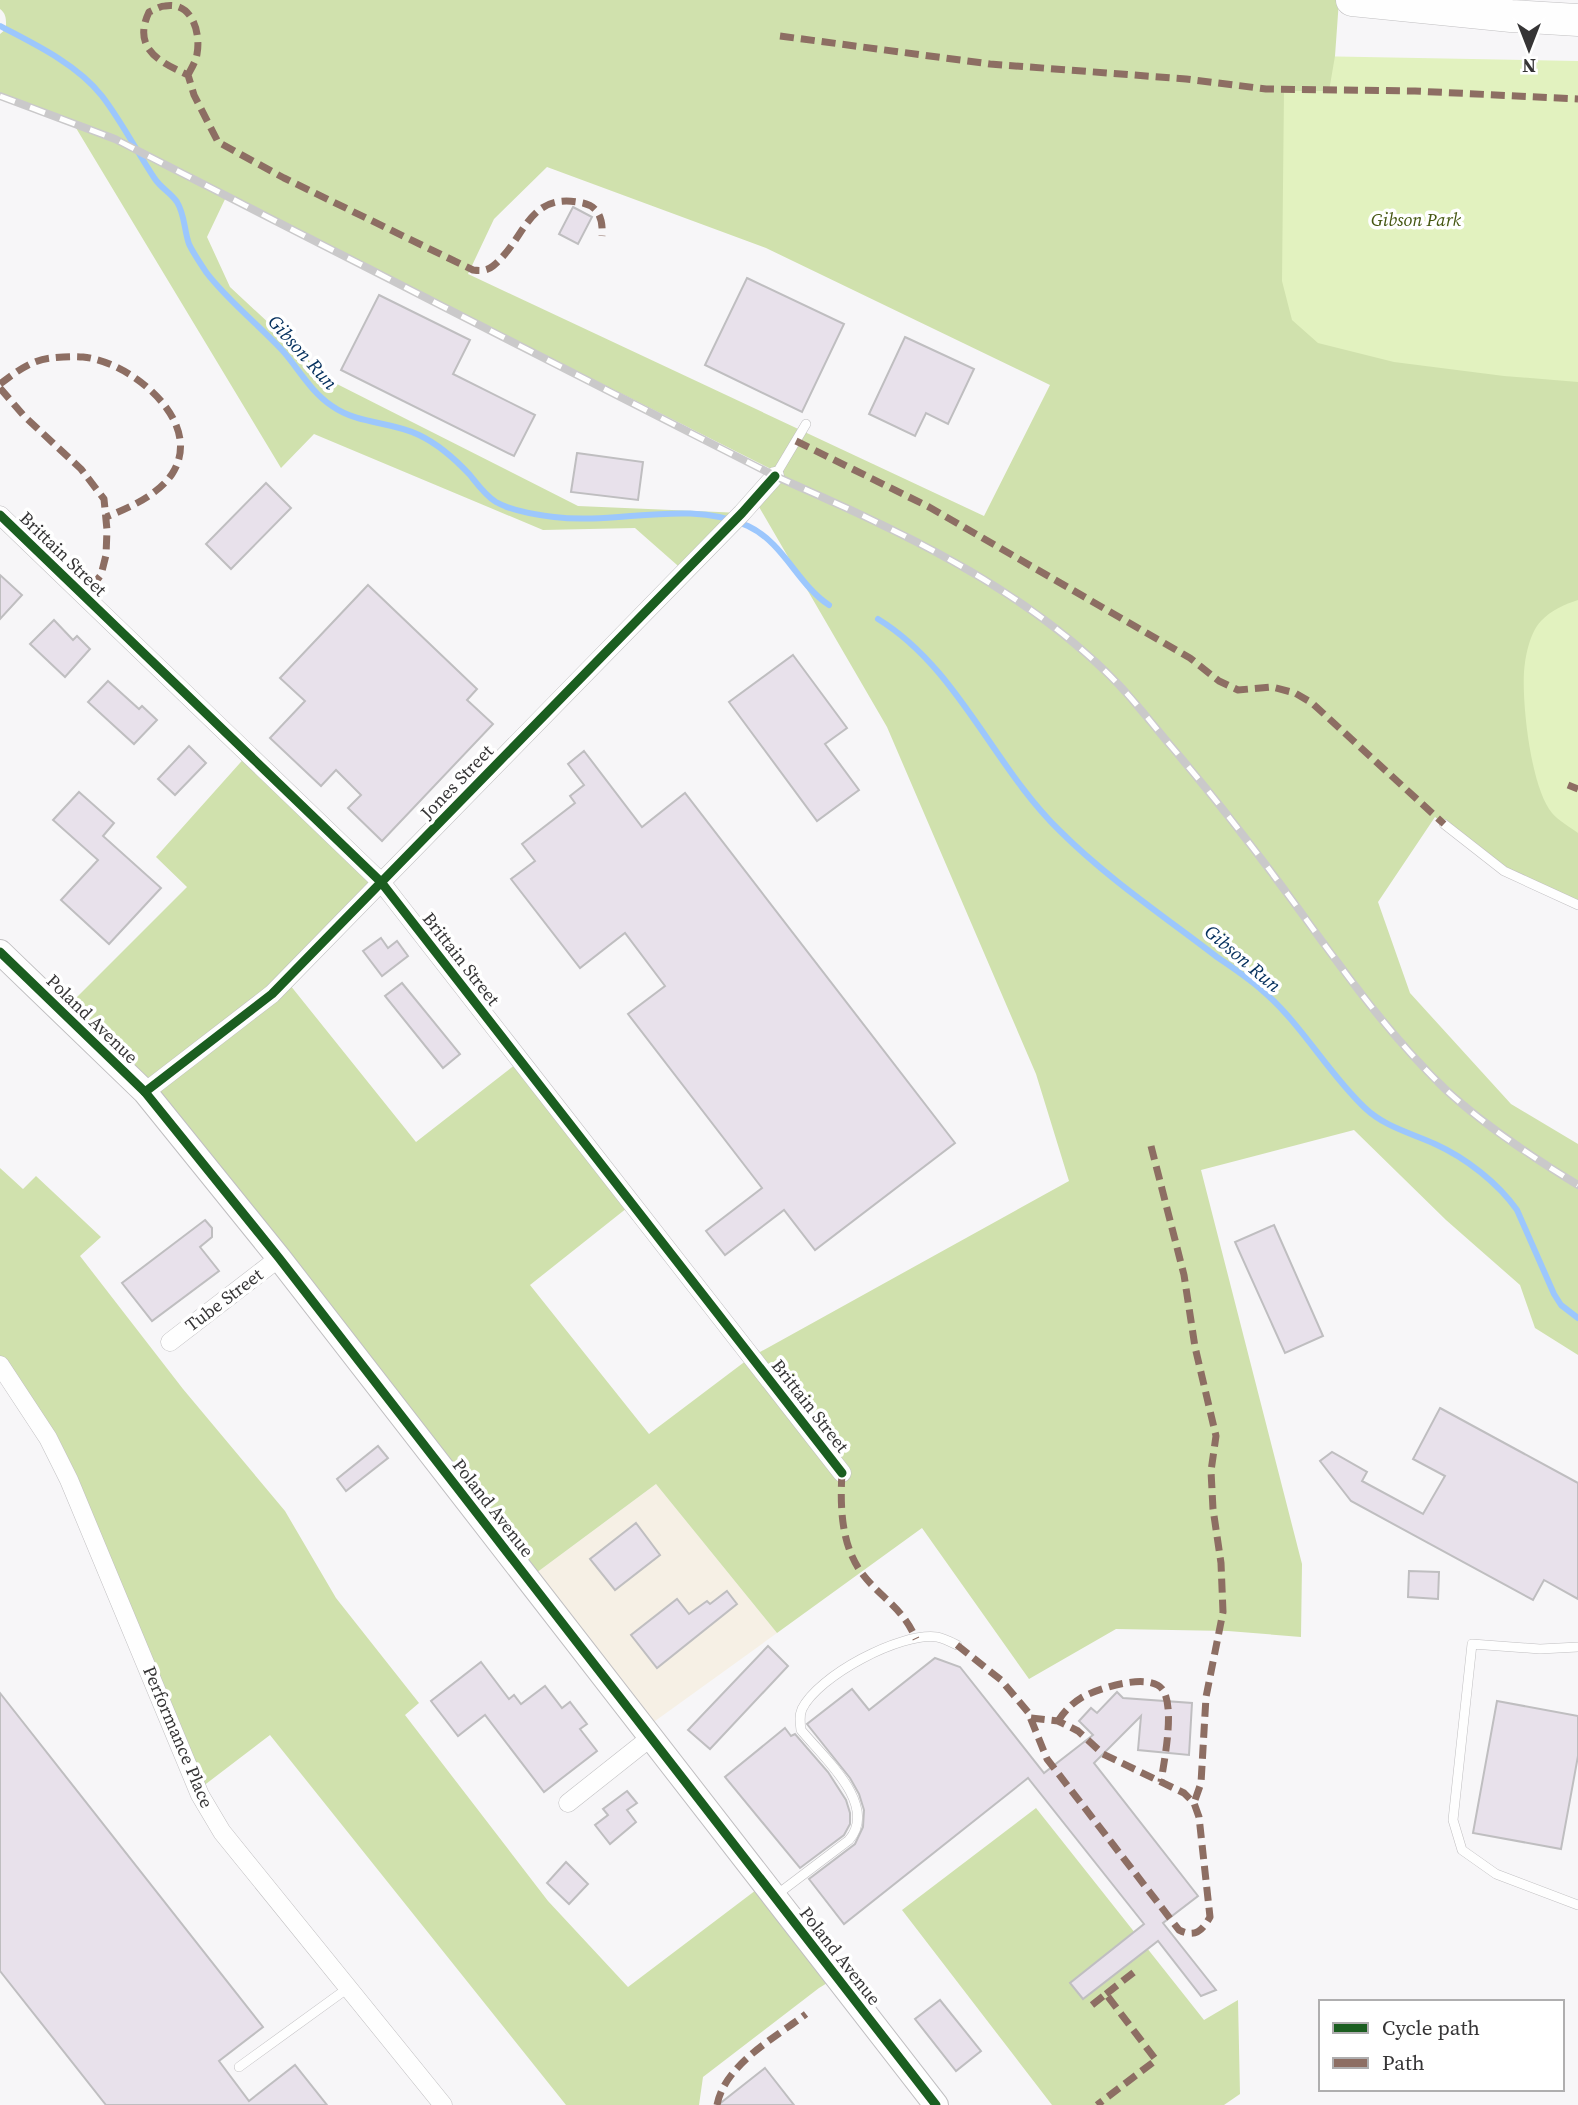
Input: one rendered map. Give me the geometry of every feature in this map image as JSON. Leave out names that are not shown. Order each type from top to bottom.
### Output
[{"type":"highway","points":[[1353,1],[1578,20]]},
{"type":"main road","name":"Poland Avenue","points":[[0,951],[145,1092],[279,1258],[936,2105]]},
{"type":"street","name":"Jones Street","points":[[145,1092],[272,994],[738,518],[775,476]]},
{"type":"street","name":"Brittain Street","points":[[0,516],[381,882],[842,1473]]},
{"type":"street","name":"Tube Street","points":[[170,1342],[279,1258]]},
{"type":"street","name":"Performance Place","points":[[0,1366],[48,1438],[69,1480],[200,1795],[229,1840],[443,2105]]},
{"type":"street","points":[[568,1802],[650,1738]]},
{"type":"lane","points":[[775,476],[806,424]]},
{"type":"lane","points":[[1444,824],[1504,871],[1578,905]]},
{"type":"lane","points":[[774,1897],[857,1831],[857,1804],[851,1791],[801,1730],[799,1719],[802,1708],[814,1693],[839,1672],[868,1655],[916,1639],[937,1637],[957,1645]]},
{"type":"lane","points":[[1578,1647],[1540,1649],[1472,1644],[1453,1820],[1462,1850],[1496,1874],[1578,1905]]},
{"type":"lane","points":[[239,2067],[348,1988]]},
{"type":"shaded area","points":[[656,1484],[777,1633],[644,1729],[528,1579]]},
{"type":"green space","points":[[0,0],[1339,0],[1335,56],[1329,91],[1284,91],[1282,281],[1292,320],[1318,343],[1394,362],[1578,382],[1578,600],[1553,611],[1537,626],[1527,652],[1524,687],[1529,746],[1538,785],[1552,813],[1578,833],[1578,905],[1504,871],[1435,817],[1378,902],[1410,993],[1511,1104],[1578,1144],[1578,1355],[1535,1328],[1520,1285],[1446,1220],[1354,1130],[1201,1170],[1302,1564],[1301,1637],[1228,1631],[1116,1629],[1029,1679],[922,1528],[777,1633],[656,1484],[528,1579],[400,1413],[62,1012],[187,887],[156,857],[248,754],[381,882],[286,980],[416,1142],[520,1061],[632,1204],[530,1285],[649,1434],[751,1357],[1069,1181],[1036,1074],[887,727],[755,500],[777,472],[227,195],[207,237],[230,287],[331,381],[578,506],[742,513],[685,572],[635,528],[543,530],[314,434],[281,468],[73,123],[0,96],[0,34],[6,29],[6,23],[5,15],[0,9]],"holes":[[[547,167],[766,248],[1050,385],[984,516],[468,274],[494,219]]]},
{"type":"green space","name":"Gibson Park","points":[[1253,55],[1578,61],[1578,866],[1260,562]]},
{"type":"green space","points":[[0,1168],[23,1189],[36,1176],[101,1237],[80,1256],[183,1389],[285,1511],[336,1598],[419,1703],[405,1715],[548,1901],[628,1987],[764,1884],[837,1977],[703,2077],[699,2105],[566,2105],[270,1735],[198,1790],[94,1537],[0,1365]]},
{"type":"green space","points":[[1036,1808],[1204,2020],[1238,2000],[1240,2094],[1224,2105],[1052,2105],[902,1910]]},
{"type":"building","points":[[573,207],[592,217],[578,244],[559,234]]},
{"type":"building","points":[[747,278],[844,324],[802,412],[705,365]]},
{"type":"building","points":[[379,295],[470,340],[453,374],[535,415],[514,456],[341,370]]},
{"type":"building","points":[[905,337],[974,369],[948,424],[926,413],[915,436],[869,414]]},
{"type":"building","points":[[577,453],[643,462],[638,500],[571,492]]},
{"type":"building","points":[[266,483],[291,508],[231,569],[206,544]]},
{"type":"building","points":[[0,575],[22,595],[0,619]]},
{"type":"building","points":[[368,585],[477,689],[467,700],[493,724],[382,841],[348,808],[361,795],[336,770],[321,786],[270,738],[305,701],[280,678]]},
{"type":"building","points":[[54,620],[73,640],[77,636],[90,649],[65,677],[30,644]]},
{"type":"building","points":[[793,655],[847,728],[825,744],[859,790],[817,821],[729,702]]},
{"type":"building","points":[[108,681],[139,709],[142,706],[157,720],[134,744],[88,702]]},
{"type":"building","points":[[189,746],[206,763],[175,795],[158,779]]},
{"type":"building","points":[[584,751],[642,827],[685,793],[955,1143],[815,1250],[784,1210],[725,1255],[706,1231],[762,1188],[628,1014],[665,986],[625,933],[580,968],[511,879],[535,861],[522,844],[575,803],[570,796],[584,785],[568,764]]},
{"type":"building","points":[[79,792],[114,823],[103,836],[161,888],[109,944],[61,900],[98,860],[53,820]]},
{"type":"building","points":[[381,938],[388,948],[397,941],[408,956],[382,976],[363,951]]},
{"type":"building","points":[[402,983],[460,1054],[443,1068],[385,996]]},
{"type":"building","points":[[205,1220],[212,1228],[212,1237],[200,1247],[219,1271],[152,1321],[122,1283]]},
{"type":"building","points":[[1274,1225],[1323,1336],[1285,1353],[1235,1242]]},
{"type":"building","points":[[1440,1408],[1578,1483],[1578,1599],[1544,1580],[1533,1600],[1351,1501],[1320,1461],[1332,1452],[1367,1472],[1362,1481],[1423,1514],[1445,1476],[1413,1459]]},
{"type":"building","points":[[378,1446],[388,1458],[346,1491],[337,1479]]},
{"type":"building","points":[[636,1523],[660,1555],[615,1590],[590,1559]]},
{"type":"building","points":[[1409,1571],[1439,1572],[1438,1599],[1408,1597]]},
{"type":"building","points":[[727,1591],[737,1604],[657,1668],[631,1635],[677,1599],[689,1614],[707,1601],[710,1604]]},
{"type":"building","points":[[768,1646],[788,1666],[710,1749],[688,1730]]},
{"type":"building","points":[[935,1658],[960,1667],[1044,1773],[1093,1735],[1079,1721],[1091,1708],[1097,1713],[1117,1692],[1123,1698],[1192,1703],[1189,1755],[1138,1750],[1141,1716],[1094,1763],[1198,1896],[1163,1923],[1216,1990],[1201,1996],[1158,1941],[1083,1999],[1070,1983],[1144,1924],[1028,1778],[844,1924],[809,1879],[855,1844],[863,1827],[864,1810],[850,1778],[807,1724],[852,1689],[869,1710]]},
{"type":"building","points":[[481,1662],[509,1699],[514,1695],[521,1704],[545,1686],[562,1708],[570,1702],[587,1724],[580,1729],[597,1751],[544,1792],[485,1715],[458,1736],[431,1701]]},
{"type":"building","points":[[0,1693],[263,2027],[219,2061],[249,2101],[295,2065],[327,2105],[106,2105],[0,1971]]},
{"type":"building","points":[[1497,1701],[1578,1716],[1578,1756],[1561,1849],[1473,1833]]},
{"type":"building","points":[[785,1728],[791,1736],[795,1734],[828,1772],[846,1800],[850,1813],[850,1824],[844,1835],[800,1868],[725,1777]]},
{"type":"building","points":[[627,1791],[637,1803],[627,1810],[636,1822],[610,1844],[595,1825],[608,1815],[603,1809]]},
{"type":"building","points":[[566,1862],[588,1884],[569,1904],[547,1883]]},
{"type":"building","points":[[940,2000],[981,2051],[956,2071],[915,2019]]},
{"type":"building","points":[[765,2068],[794,2105],[718,2105]]},
{"type":"waterway","name":"Gibson Run","points":[[0,26],[68,65],[102,96],[155,179],[177,202],[189,244],[206,272],[282,350],[317,394],[332,406],[353,417],[408,431],[426,439],[459,464],[492,500],[517,510],[578,519],[701,514],[748,526],[761,533],[808,587],[829,605]]},
{"type":"waterway","name":"Gibson Run","points":[[878,619],[906,640],[931,664],[953,690],[1036,805],[1078,848],[1137,897],[1264,992],[1291,1020],[1339,1080],[1373,1115],[1458,1156],[1501,1190],[1517,1210],[1554,1294],[1561,1305],[1578,1318]]},
{"type":"railway","points":[[0,96],[115,139],[775,476],[913,540],[1001,590],[1082,650],[1137,705],[1234,824],[1369,1003],[1425,1069],[1460,1103],[1526,1152],[1578,1185]]},
{"type":"marked path","points":[[188,75],[196,59],[198,46],[193,20],[182,8],[174,6],[149,12],[144,35],[146,44],[158,59],[188,75],[194,95],[218,142],[284,178],[473,270],[484,270],[493,266],[539,210],[550,204],[564,201],[589,205],[597,211],[601,220],[602,236]]},
{"type":"marked path","points":[[780,36],[990,64],[1186,79],[1266,89],[1415,91],[1578,99]]},
{"type":"marked path","points":[[0,384],[37,361],[83,357],[102,361],[122,370],[141,382],[158,398],[171,415],[179,434],[180,454],[172,474],[151,494],[106,517]]},
{"type":"marked path","points":[[0,388],[24,416],[81,469],[104,499],[106,555],[101,575],[84,596]]},
{"type":"marked path","points":[[796,441],[929,507],[1190,658],[1219,681],[1238,690],[1272,687],[1295,693],[1312,703],[1444,824]]},
{"type":"marked path","points":[[1568,785],[1578,789]]},
{"type":"marked path","points":[[1151,1146],[1184,1275],[1195,1347],[1216,1436],[1211,1471],[1213,1509],[1221,1563],[1223,1612],[1206,1697],[1201,1783],[1194,1803]]},
{"type":"marked path","points":[[842,1473],[843,1524],[854,1561],[868,1581],[904,1618],[916,1639]]},
{"type":"marked path","points":[[957,1645],[1001,1680],[1028,1712],[1047,1759],[1179,1930],[1198,1932],[1210,1917],[1199,1817],[1194,1803],[1184,1793],[1103,1754],[1078,1731],[1058,1721],[1031,1718]]},
{"type":"marked path","points":[[1058,1721],[1074,1703],[1098,1690],[1123,1683],[1147,1682],[1156,1685],[1163,1690],[1168,1709],[1168,1735],[1161,1782]]},
{"type":"marked path","points":[[1106,1994],[1138,1969]]},
{"type":"marked path","points":[[1092,2005],[1106,1994],[1156,2060],[1097,2105]]},
{"type":"marked path","points":[[717,2105],[722,2090],[741,2065],[806,2014]]},
{"type":"cycle path","points":[[145,1092],[272,994],[742,513],[775,476]]},
{"type":"cycle path","points":[[0,515],[381,882],[842,1473]]},
{"type":"cycle path","points":[[0,952],[145,1092],[279,1258],[936,2105]]}]
